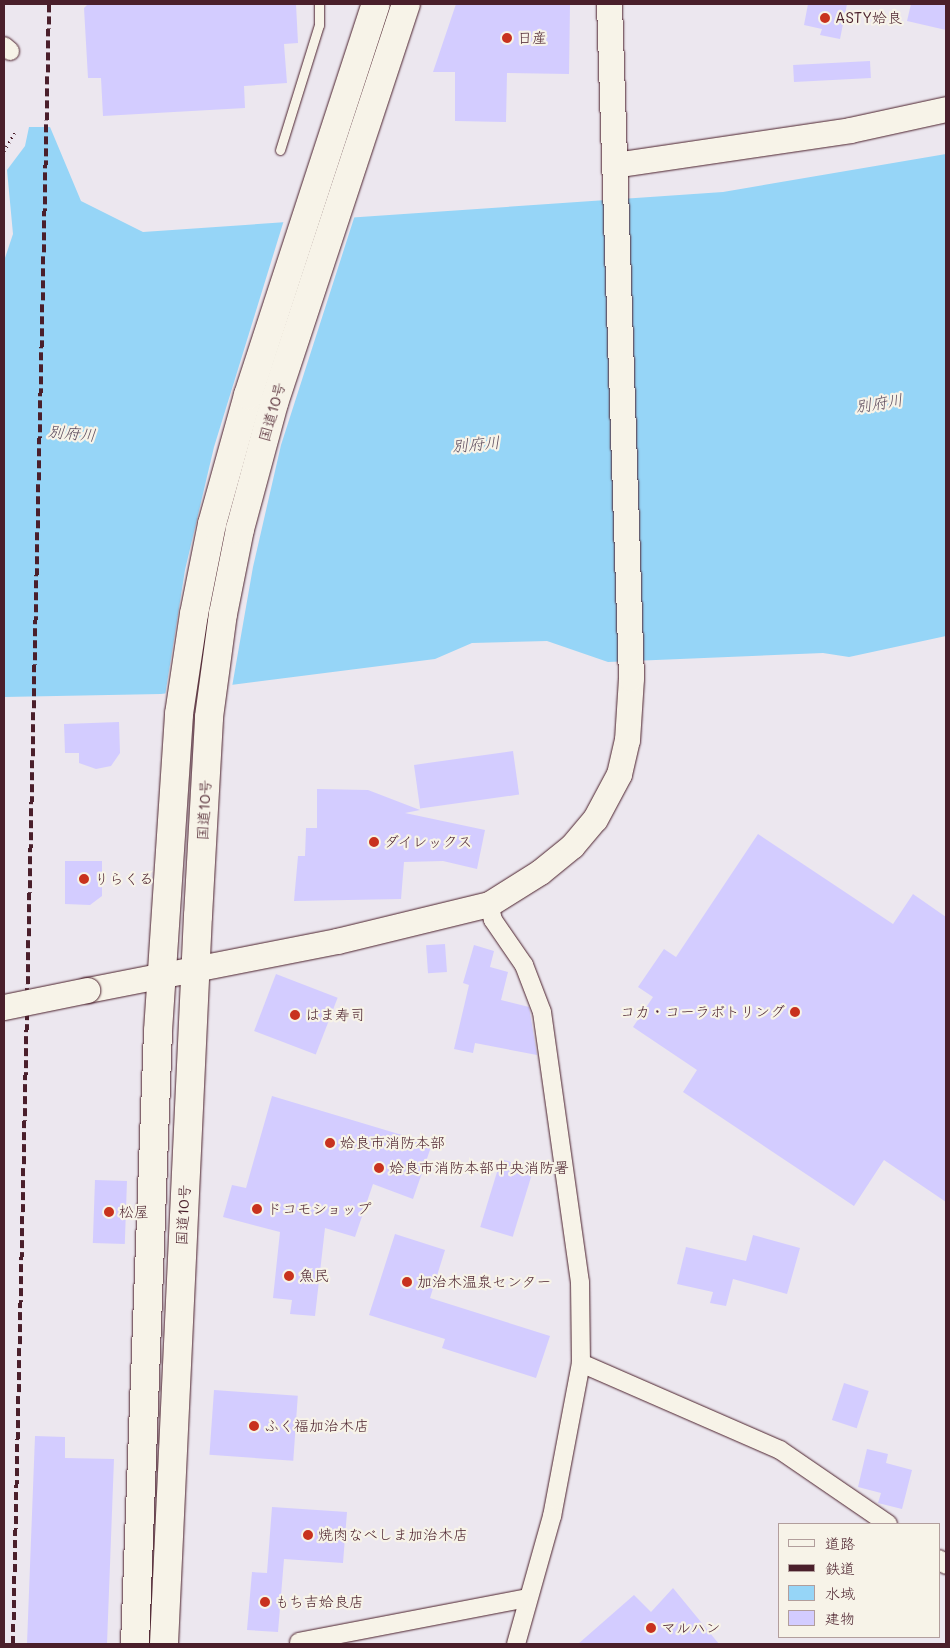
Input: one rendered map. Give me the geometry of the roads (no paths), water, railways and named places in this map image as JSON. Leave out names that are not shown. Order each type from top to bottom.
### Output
[{"type":"highway","name":"国道10号","points":[[135,1644],[162,975],[179,714],[212,524],[248,395],[376,4]]},
{"type":"highway","name":"国道10号","points":[[164,1644],[195,968],[209,717],[223,614],[240,529],[274,403],[406,4]]},
{"type":"street","points":[[4,1007],[337,940],[489,904],[540,872],[572,846],[594,819],[619,774],[627,740],[631,678],[609,4]]},
{"type":"street","points":[[614,165],[850,130],[946,109]]},
{"type":"street","points":[[489,904],[493,920],[524,965],[542,1012],[580,1282],[581,1363],[552,1516],[516,1644]]},
{"type":"street","points":[[581,1363],[780,1450],[887,1523]]},
{"type":"street","points":[[299,1642],[528,1598]]},
{"type":"lane","points":[[280,150],[319,25],[319,4]]},
{"type":"water","name":"別府川","points":[[29,127],[50,127],[81,201],[143,232],[723,192],[946,154],[946,636],[849,657],[823,653],[608,662],[547,641],[472,643],[435,659],[161,694],[4,697],[4,261],[13,234],[7,170],[25,146]]},
{"type":"railway","points":[[13,1644],[49,4]]},
{"type":"place","name":"ASTY姶良","points":[[825,18]]},
{"type":"place","name":"日産","points":[[507,38]]},
{"type":"place","name":"ダイレックス","points":[[374,842]]},
{"type":"place","name":"りらくる","points":[[84,879]]},
{"type":"place","name":"コカ・コーラボトリング","points":[[795,1012]]},
{"type":"place","name":"はま寿司","points":[[295,1015]]},
{"type":"place","name":"姶良市消防本部","points":[[330,1143]]},
{"type":"place","name":"姶良市消防本部中央消防署","points":[[379,1168]]},
{"type":"place","name":"ドコモショップ","points":[[257,1209]]},
{"type":"place","name":"松屋","points":[[109,1212]]},
{"type":"place","name":"魚民","points":[[289,1276]]},
{"type":"place","name":"加治木温泉センター","points":[[407,1282]]},
{"type":"place","name":"ふく福加治木店","points":[[254,1426]]},
{"type":"place","name":"焼肉なべしま加治木店","points":[[308,1535]]},
{"type":"place","name":"もち吉姶良店","points":[[265,1602]]},
{"type":"place","name":"マルハン","points":[[651,1628]]}]
